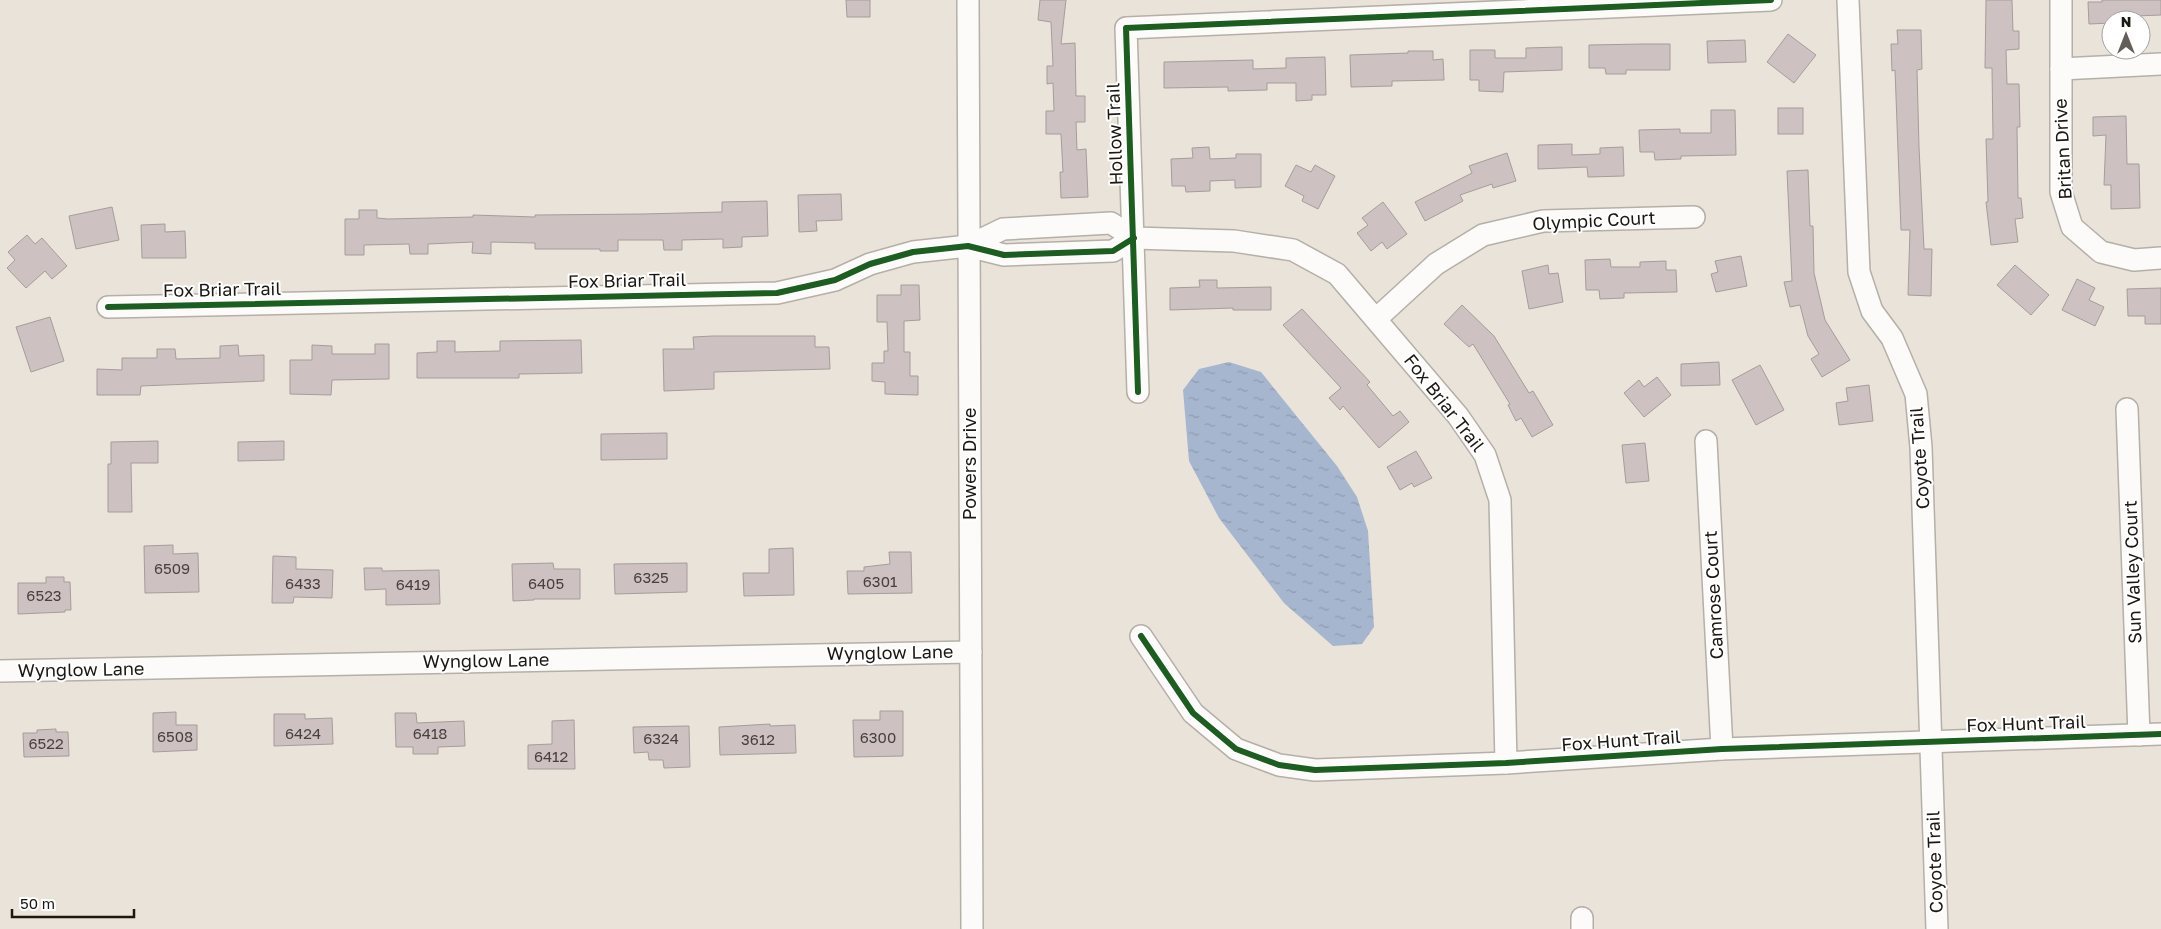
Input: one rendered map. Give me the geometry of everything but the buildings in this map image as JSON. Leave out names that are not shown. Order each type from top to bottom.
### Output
[{"type":"street","name":"Powers Drive","points":[[968,0],[972,929]]},
{"type":"street","name":"Hollow Trail","points":[[1138,392],[1126,28],[1771,0]]},
{"type":"street","name":"Coyote Trail","points":[[1848,0],[1859,272],[1872,311],[1892,338],[1916,394],[1921,447],[1937,929]]},
{"type":"street","name":"Britan Drive","points":[[2060,0],[2062,192],[2072,227],[2101,252],[2134,260],[2161,258]]},
{"type":"street","points":[[2061,69],[2161,64]]},
{"type":"street","name":"Olympic Court","points":[[1376,319],[1436,264],[1483,235],[1543,221],[1694,217]]},
{"type":"street","name":"Fox Briar Trail","points":[[108,307],[777,293],[835,280],[870,264],[913,252],[968,246],[1003,229],[1013,228],[1111,224],[1134,238],[1234,242],[1293,250],[1337,274],[1458,416],[1485,455],[1500,500],[1506,763]]},
{"type":"street","name":"Sun Valley Court","points":[[2127,409],[2139,734]]},
{"type":"street","name":"Camrose Court","points":[[1706,441],[1722,749]]},
{"type":"street","name":"Fox Hunt Trail","points":[[1141,636],[1193,713],[1236,749],[1279,765],[1315,770],[1506,763],[1722,749],[2161,734]]},
{"type":"street","name":"Wynglow Lane","points":[[0,671],[971,652]]},
{"type":"water","points":[[1229,362],[1261,372],[1337,466],[1357,497],[1368,531],[1374,627],[1362,644],[1333,646],[1284,603],[1219,518],[1189,461],[1183,390],[1199,369]]},
{"type":"cycle path","points":[[1138,392],[1126,28],[1771,0]]},
{"type":"cycle path","points":[[108,307],[777,293],[835,280],[870,264],[913,252],[968,246],[1004,255],[1113,251],[1134,238]]},
{"type":"cycle path","points":[[1141,636],[1193,713],[1236,749],[1279,765],[1315,770],[1506,763],[1722,749],[2161,734]]}]
